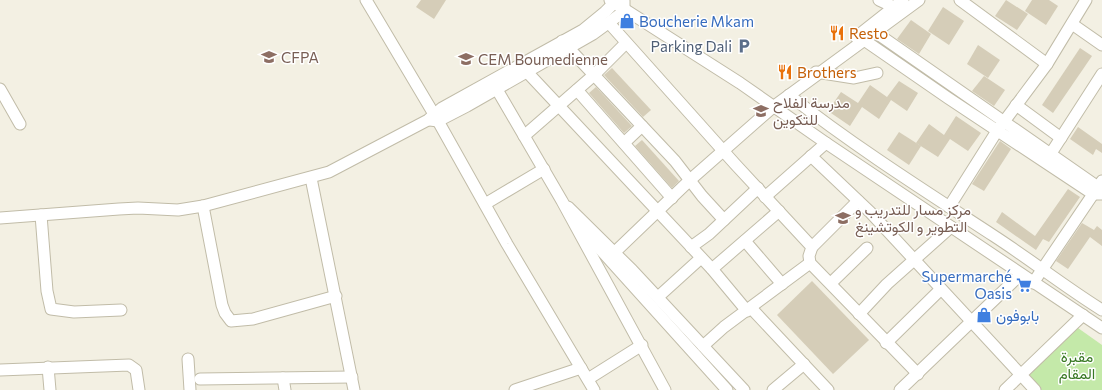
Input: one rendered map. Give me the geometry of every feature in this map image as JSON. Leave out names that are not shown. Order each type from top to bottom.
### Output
[{"type":"street","points":[[366,0],[433,118],[486,204],[507,244],[594,390]]},
{"type":"street","points":[[879,0],[897,10]]},
{"type":"street","points":[[615,252],[690,180],[723,151],[770,104],[875,32],[897,10],[903,0]]},
{"type":"street","points":[[770,104],[789,95],[816,72],[897,10],[918,0]]},
{"type":"street","points":[[960,0],[1047,64]]},
{"type":"street","points":[[949,207],[1016,105],[1047,64],[1086,0]]},
{"type":"street","points":[[494,85],[527,72],[618,2]]},
{"type":"street","points":[[0,218],[138,208],[178,210],[203,206],[311,178],[344,166],[494,85],[565,44],[609,23],[618,2]]},
{"type":"street","points":[[618,2],[740,83],[1033,283],[1102,328]]},
{"type":"street","points":[[609,23],[761,193],[812,247]]},
{"type":"street","points":[[1072,24],[1102,45]]},
{"type":"street","points":[[875,32],[1001,127],[1047,159],[1098,187],[1033,283]]},
{"type":"street","points":[[864,40],[1001,127]]},
{"type":"street","points":[[524,136],[594,75],[626,43]]},
{"type":"street","points":[[565,44],[675,161],[724,220]]},
{"type":"street","points":[[527,72],[749,310],[828,390]]},
{"type":"street","points":[[816,72],[854,78],[877,73]]},
{"type":"street","points":[[1047,159],[1102,74]]},
{"type":"street","points":[[494,85],[562,201],[608,287],[642,345],[665,390]]},
{"type":"street","points":[[0,89],[20,124]]},
{"type":"street","points":[[577,90],[672,198]]},
{"type":"street","points":[[789,95],[858,146],[1043,270],[1065,287],[1102,310]]},
{"type":"street","points":[[1016,105],[1062,138]]},
{"type":"street","points":[[624,143],[642,126]]},
{"type":"street","points":[[691,247],[724,220],[811,156],[826,143]]},
{"type":"street","points":[[811,156],[858,201],[1035,390]]},
{"type":"street","points":[[486,204],[544,170]]},
{"type":"street","points":[[311,178],[354,390]]},
{"type":"street","points":[[562,201],[615,252],[658,297],[677,326],[727,390]]},
{"type":"street","points":[[858,201],[812,247],[809,256],[810,263],[832,283],[886,343],[918,374]]},
{"type":"street","points":[[203,206],[222,305],[225,313],[231,321],[243,322],[336,296]]},
{"type":"street","points":[[712,269],[779,211]]},
{"type":"street","points":[[40,215],[47,292],[51,310],[74,312],[121,310]]},
{"type":"street","points":[[570,216],[624,276],[677,326],[703,346],[744,390]]},
{"type":"street","points":[[859,314],[887,284],[914,262],[951,227]]},
{"type":"street","points":[[745,240],[782,284]]},
{"type":"street","points":[[832,283],[867,248]]},
{"type":"street","points":[[658,297],[701,258]]},
{"type":"street","points":[[703,346],[724,327],[749,310],[810,263]]},
{"type":"street","points":[[900,390],[1021,274]]},
{"type":"street","points":[[608,287],[624,276]]},
{"type":"street","points":[[886,343],[941,289]]},
{"type":"street","points":[[1005,390],[1083,315]]},
{"type":"street","points":[[588,379],[642,345]]},
{"type":"street","points":[[188,359],[190,390]]},
{"type":"street","points":[[773,390],[804,364]]},
{"type":"street","points":[[0,370],[48,367],[132,366],[138,376],[139,390]]},
{"type":"street","points":[[48,367],[50,390]]},
{"type":"street","points":[[515,390],[581,368]]},
{"type":"street","points":[[200,379],[352,377]]},
{"type":"street","points":[[283,378],[285,390]]},
{"type":"green space","name":"مقبرة المقام","points":[[1078,328],[1102,345],[1102,390],[1040,390],[1026,375]]},
{"type":"building","points":[[421,0],[446,0],[434,19],[416,7]]},
{"type":"building","points":[[1006,0],[1028,14],[1017,30],[995,16]]},
{"type":"building","points":[[1032,0],[1049,0],[1058,6],[1046,25],[1025,11]]},
{"type":"building","points":[[943,7],[964,21],[949,45],[928,31]]},
{"type":"building","points":[[911,20],[931,34],[919,54],[897,39]]},
{"type":"building","points":[[978,45],[1000,60],[988,78],[967,64]]},
{"type":"building","points":[[1080,48],[1092,56],[1053,113],[1042,105]]},
{"type":"building","points":[[612,68],[651,110],[643,117],[604,75]]},
{"type":"building","points":[[984,76],[1005,90],[994,106],[972,91]]},
{"type":"building","points":[[899,81],[918,93],[907,111],[891,100],[879,119],[862,107],[850,126],[828,111],[841,92],[858,103],[870,85],[887,97]]},
{"type":"building","points":[[596,87],[632,126],[624,133],[589,93]]},
{"type":"building","points":[[956,116],[981,133],[968,151],[950,139],[938,157],[916,143],[929,124],[944,135]]},
{"type":"building","points":[[1078,127],[1102,144],[1102,153],[1096,149],[1093,155],[1070,139]]},
{"type":"building","points":[[899,132],[921,146],[909,165],[887,150]]},
{"type":"building","points":[[642,140],[679,181],[672,188],[635,146]]},
{"type":"building","points":[[1000,141],[1011,149],[984,191],[972,184]]},
{"type":"building","points":[[1068,189],[1080,197],[1049,242],[1043,239],[1036,250],[996,222],[1002,212],[1035,236]]},
{"type":"building","points":[[1082,223],[1094,230],[1097,226],[1102,230],[1102,246],[1090,237],[1068,269],[1056,261]]},
{"type":"building","points":[[812,281],[869,340],[833,374],[777,315]]},
{"type":"place","name":"Boucherie Mkam","points":[[627,21]]},
{"type":"place","name":"Resto","points":[[837,33]]},
{"type":"place","name":"Parking Dali","points":[[744,46]]},
{"type":"place","name":"CFPA","points":[[269,57]]},
{"type":"place","name":"CEM Boumedienne","points":[[466,59]]},
{"type":"place","name":"Brothers","points":[[785,72]]},
{"type":"place","name":"مدرسة الفلاح للتكوين","points":[[761,111]]},
{"type":"place","name":"مركز مسار للتدريب و التطوير و الكوتشينغ","points":[[843,218]]},
{"type":"place","name":"Supermarché Oasis","points":[[1024,285]]},
{"type":"place","name":"بابوفون","points":[[984,315]]}]
